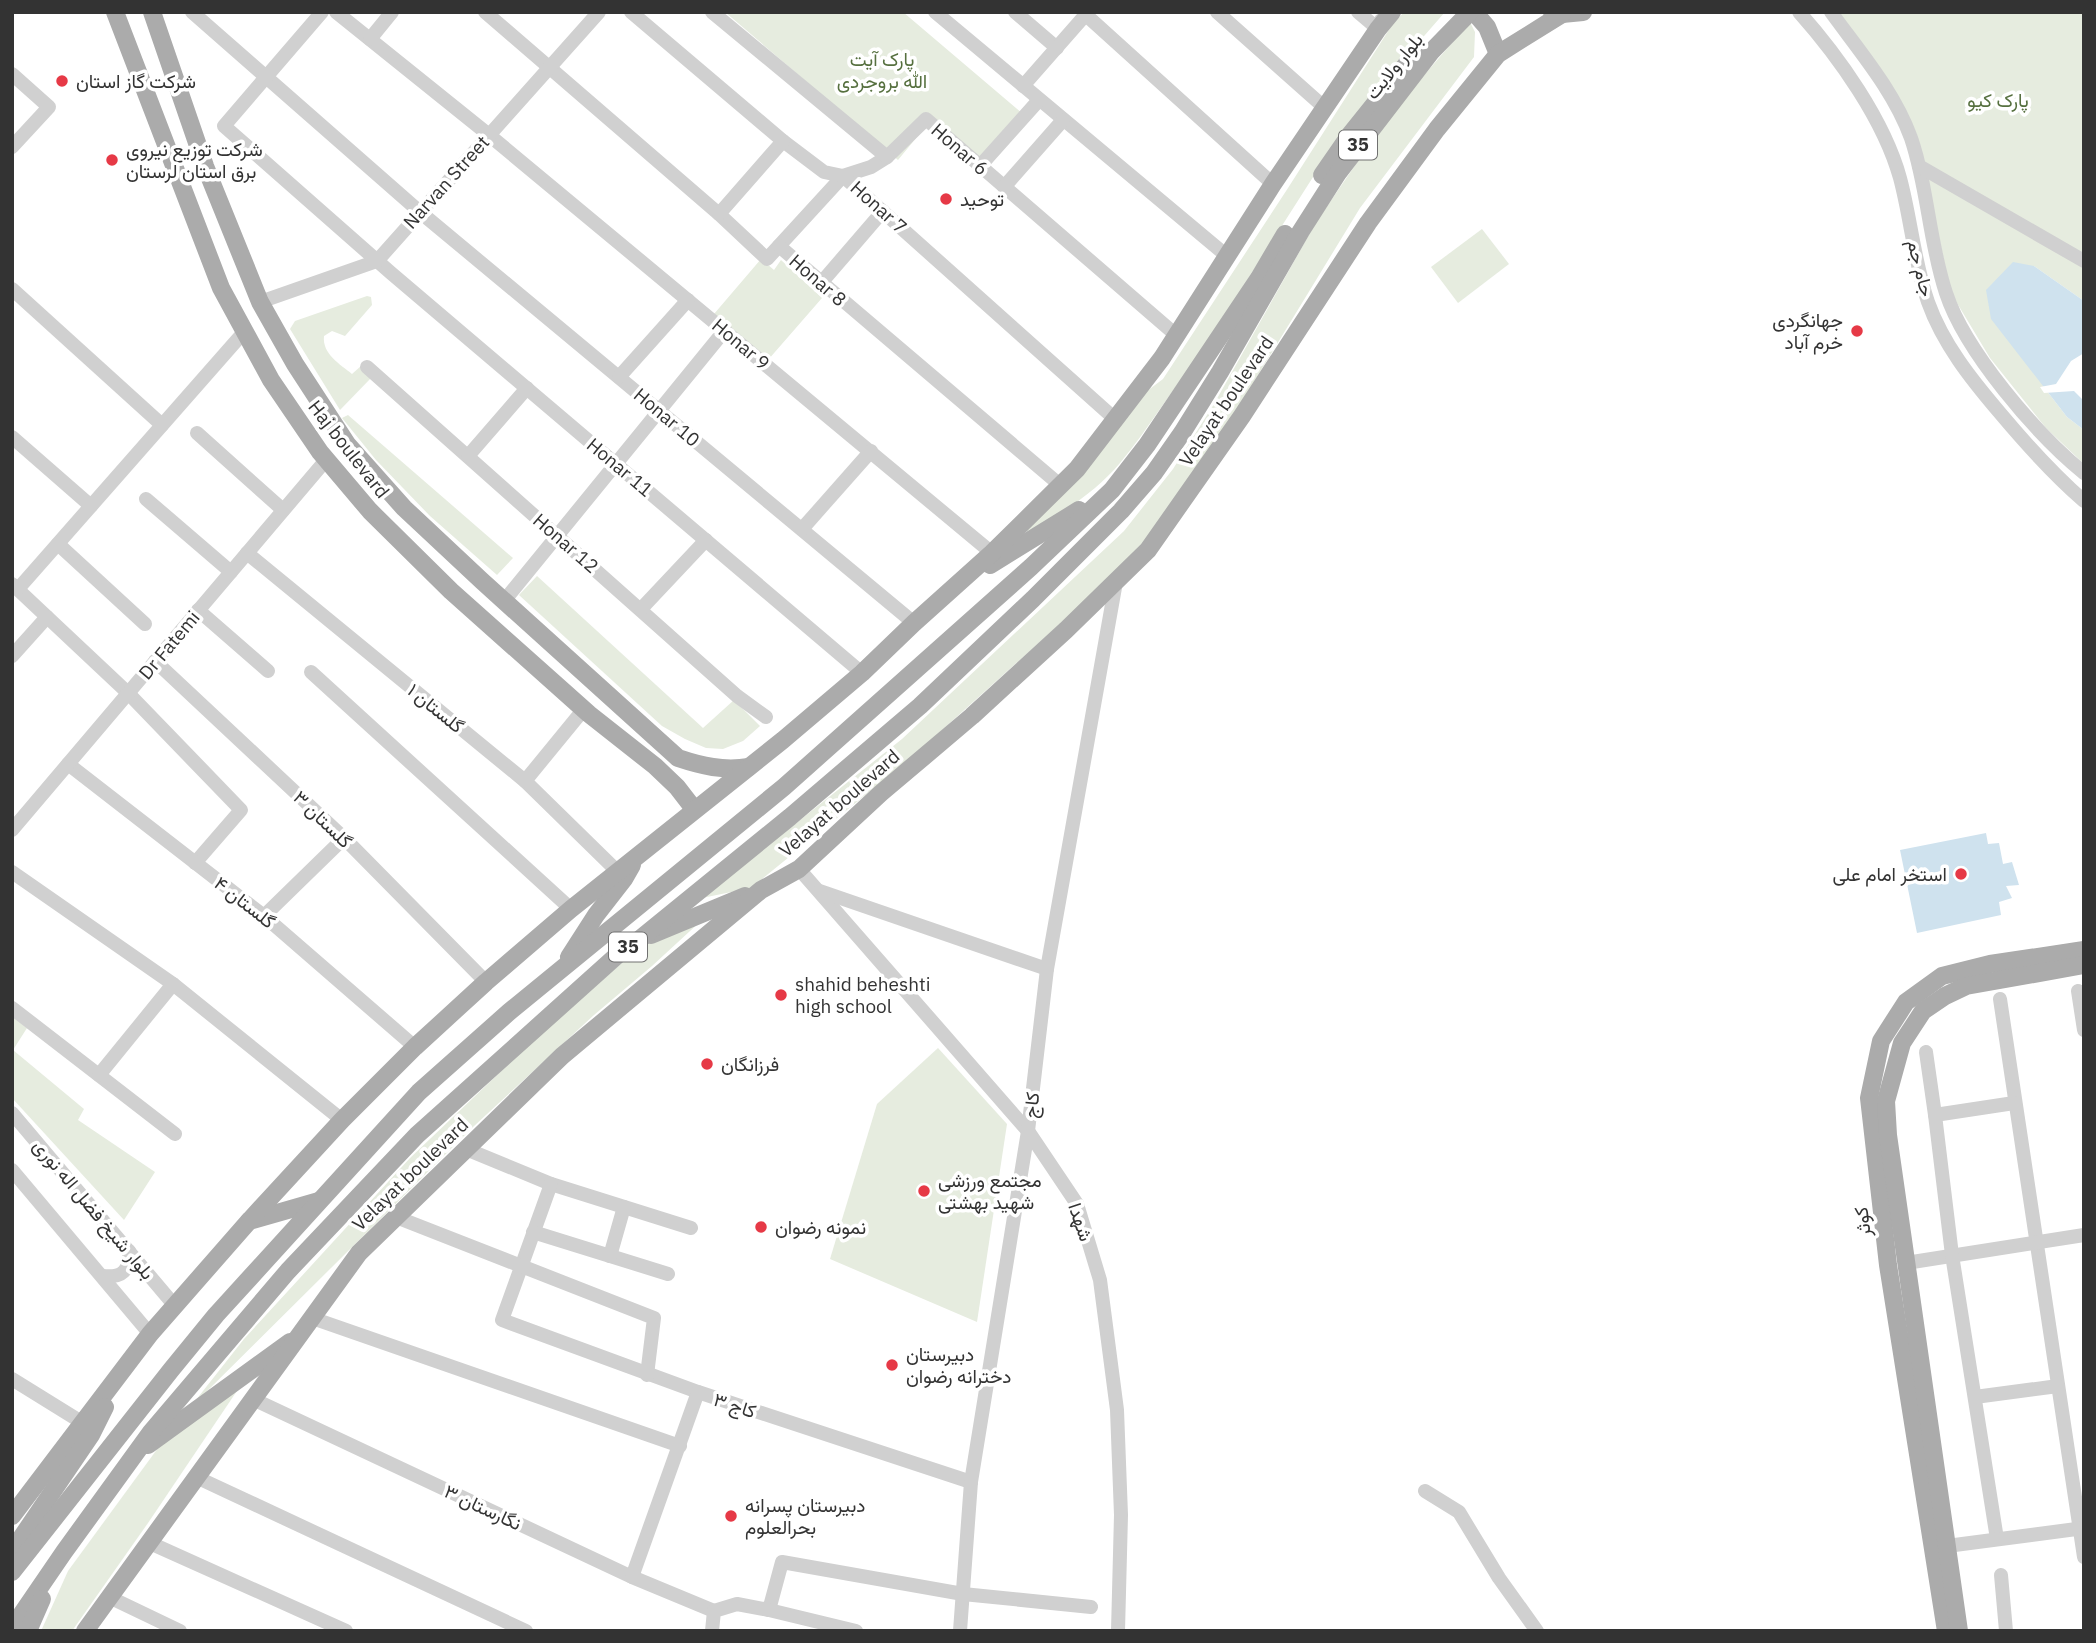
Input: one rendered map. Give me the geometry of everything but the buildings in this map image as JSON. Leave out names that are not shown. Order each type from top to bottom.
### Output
[{"type":"main road","name":"Haj boulevard","points":[[115,12],[221,288],[271,380],[326,460],[370,511],[451,592],[584,709],[655,766],[677,787],[694,810]]},
{"type":"main road","name":"Haj boulevard","points":[[152,12],[194,132],[260,302],[295,364],[347,444],[404,508],[678,758],[709,768],[729,770],[749,767]]},
{"type":"main road","points":[[12,1516],[150,1334],[342,1120],[415,1047],[571,909],[862,673],[992,553],[1077,469],[1162,358],[1380,21],[1392,12]]},
{"type":"main road","name":"بلوار ولایت","points":[[1112,489],[1147,445],[1259,278],[1349,135],[1427,40],[1455,12]]},
{"type":"main road","points":[[1472,12],[1487,27],[1498,54]]},
{"type":"main road","name":"بلوار ولایت","points":[[640,939],[800,809],[920,706],[1121,511],[1154,473],[1182,433],[1301,230],[1338,173],[1431,52],[1472,12]]},
{"type":"main road","points":[[1557,13],[1583,12]]},
{"type":"main road","name":"Velayat boulevard","points":[[85,1631],[359,1254],[562,1056],[761,890],[799,869],[881,793],[972,716],[1148,550],[1278,363],[1368,223],[1437,130],[1498,54],[1557,13]]},
{"type":"main road","points":[[146,92],[162,93],[176,80]]},
{"type":"main road","points":[[165,144],[169,136],[177,131],[194,132]]},
{"type":"main road","points":[[971,572],[992,564],[1112,489]]},
{"type":"main road","name":"35","points":[[12,1572],[216,1315],[419,1092],[509,1012],[784,787],[1011,585],[1112,489]]},
{"type":"main road","points":[[655,766],[659,768],[668,764],[672,755],[670,751]]},
{"type":"main road","points":[[562,968],[596,915],[624,879],[637,855]]},
{"type":"main road","points":[[640,939],[761,890]]},
{"type":"main road","name":"Velayat boulevard","points":[[12,1628],[64,1552],[168,1411],[288,1271],[417,1135],[622,950],[640,939]]},
{"type":"main road","name":"کوثر","points":[[1959,1631],[1940,1547],[1869,1098],[1881,1041],[1906,1002],[1942,976],[1990,964],[2084,950]]},
{"type":"main road","name":"کوثر","points":[[1897,1264],[1886,1101],[1902,1043],[1923,1011],[1966,986],[2084,965]]},
{"type":"main road","points":[[504,1059],[482,1067],[474,1059],[476,1052],[509,1012]]},
{"type":"main road","points":[[417,1135],[447,1095],[441,1082],[435,1082],[419,1092]]},
{"type":"main road","points":[[249,1221],[319,1201]]},
{"type":"main road","points":[[134,1455],[301,1334]]},
{"type":"main road","points":[[12,1558],[36,1513],[91,1435],[127,1363]]},
{"type":"main road","name":"کوثر","points":[[1940,1547],[1946,1631]]},
{"type":"main road","points":[[28,1631],[64,1552]]},
{"type":"street","name":"Honar 10","points":[[192,12],[420,212],[914,623]]},
{"type":"street","points":[[266,76],[321,12]]},
{"type":"street","name":"Honar 9","points":[[336,12],[489,135],[992,553]]},
{"type":"street","points":[[370,39],[392,12]]},
{"type":"street","name":"Honar 8","points":[[485,12],[719,214],[767,259],[779,246],[1060,485]]},
{"type":"street","name":"Narvan Street","points":[[260,302],[377,261],[599,12]]},
{"type":"street","name":"Honar 7","points":[[631,12],[783,141],[824,172],[843,176],[1115,419]]},
{"type":"street","points":[[712,12],[887,157],[871,167],[843,176],[779,246]]},
{"type":"street","points":[[935,12],[1227,256]]},
{"type":"street","points":[[1015,12],[1057,48]]},
{"type":"street","points":[[1217,12],[1325,108]]},
{"type":"street","points":[[1358,12],[1380,21]]},
{"type":"street","name":"جام جم","points":[[1798,12],[1837,57],[1889,144],[1908,209],[1916,260],[1925,292],[1944,338],[1969,376],[2019,436],[2056,477],[2084,501]]},
{"type":"street","name":"جام جم","points":[[1831,12],[1880,76],[1910,135],[1919,166],[1936,256],[1947,295],[1961,325],[1983,362],[2006,392],[2065,457],[2084,473]]},
{"type":"street","points":[[1023,86],[1087,13],[1273,184]]},
{"type":"street","points":[[12,74],[49,107],[12,147]]},
{"type":"street","name":"Honar 11","points":[[266,76],[224,126],[377,261],[862,673]]},
{"type":"street","points":[[980,166],[1039,100]]},
{"type":"street","name":"Honar 6","points":[[887,157],[926,119],[1176,335]]},
{"type":"street","points":[[1004,187],[1063,120]]},
{"type":"street","points":[[719,214],[783,141]]},
{"type":"street","points":[[1919,166],[2084,261]]},
{"type":"street","points":[[821,283],[883,211]]},
{"type":"street","points":[[12,289],[163,425]]},
{"type":"street","points":[[619,377],[688,300]]},
{"type":"street","points":[[504,601],[724,330]]},
{"type":"street","points":[[195,863],[241,810],[128,693],[15,586],[58,544],[244,332]]},
{"type":"street","name":"Honar 12","points":[[367,367],[737,696],[766,718]]},
{"type":"street","points":[[468,456],[527,388]]},
{"type":"street","points":[[197,433],[283,510]]},
{"type":"street","points":[[12,437],[91,506]]},
{"type":"street","points":[[802,529],[870,451]]},
{"type":"street","name":"Dr Fatemi","points":[[13,828],[326,460]]},
{"type":"street","points":[[146,499],[231,572]]},
{"type":"street","points":[[641,609],[706,540]]},
{"type":"street","points":[[58,544],[145,624]]},
{"type":"street","name":"گلستان ۱","points":[[247,553],[525,781],[617,871]]},
{"type":"street","name":"کاج","points":[[960,1631],[971,1482],[1028,1130],[1047,969],[1116,582]]},
{"type":"street","points":[[198,610],[268,670]]},
{"type":"street","points":[[12,656],[47,617]]},
{"type":"street","name":"گلستان ۳","points":[[155,661],[344,838],[486,982]]},
{"type":"street","points":[[311,672],[571,909]]},
{"type":"street","points":[[525,781],[584,709]]},
{"type":"street","name":"گلستان ۴","points":[[68,764],[264,916],[415,1047]]},
{"type":"street","points":[[264,916],[344,838]]},
{"type":"street","name":"شهدا","points":[[799,869],[1028,1130],[1077,1204],[1100,1280],[1117,1410],[1121,1515],[1118,1631]]},
{"type":"street","points":[[12,872],[173,984],[342,1120]]},
{"type":"street","points":[[818,890],[1047,969]]},
{"type":"street","points":[[99,1074],[173,984]]},
{"type":"street","points":[[2078,991],[2084,1030]]},
{"type":"street","points":[[2000,999],[2082,1528],[2084,1557]]},
{"type":"street","points":[[12,1008],[175,1134]]},
{"type":"street","points":[[1926,1052],[1952,1255],[1997,1539]]},
{"type":"street","points":[[1935,1115],[2014,1103]]},
{"type":"street","name":"بلوار شیخ فضل اله نوری","points":[[12,1113],[175,1306]]},
{"type":"street","points":[[466,1149],[551,1184],[691,1228]]},
{"type":"street","name":"بلوار شیخ فضل اله نوری","points":[[12,1170],[150,1334]]},
{"type":"street","points":[[520,1267],[551,1184]]},
{"type":"street","points":[[610,1256],[624,1207]]},
{"type":"street","points":[[396,1217],[654,1318],[647,1375]]},
{"type":"street","points":[[533,1232],[668,1274]]},
{"type":"street","points":[[1897,1264],[2084,1235]]},
{"type":"street","points":[[103,1276],[114,1278],[124,1272],[130,1262],[129,1251]]},
{"type":"street","name":"کاج ۳","points":[[520,1267],[502,1320],[647,1375],[971,1482]]},
{"type":"street","points":[[312,1318],[680,1446]]},
{"type":"street","points":[[12,1379],[83,1423]]},
{"type":"street","points":[[1975,1397],[2058,1385]]},
{"type":"street","points":[[632,1577],[698,1392]]},
{"type":"street","name":"نگارستان ۳","points":[[253,1399],[632,1577],[714,1611]]},
{"type":"street","points":[[196,1477],[526,1631]]},
{"type":"street","points":[[1426,1491],[1459,1512],[1499,1578],[1537,1631]]},
{"type":"street","points":[[1940,1547],[2082,1528]]},
{"type":"street","points":[[150,1544],[346,1631]]},
{"type":"street","points":[[769,1610],[782,1562],[963,1594],[1091,1608]]},
{"type":"street","points":[[2001,1575],[2006,1631]]},
{"type":"street","points":[[108,1597],[180,1631]]},
{"type":"street","points":[[712,1631],[714,1611],[737,1604],[856,1631]]},
{"type":"green space","name":"پارک آیت الله بروجردی","points":[[725,12],[903,12],[1023,114],[981,163],[931,120],[898,160]]},
{"type":"green space","points":[[1404,12],[1445,12],[1384,82],[1329,152],[1200,354],[1120,463],[1090,492],[1032,534],[1024,530],[1139,397],[1163,379],[1392,25]]},
{"type":"green space","name":"پارک کیو","points":[[1839,12],[2084,12],[2084,301],[2034,266],[2043,386],[2067,417],[2084,430],[2084,464],[2046,428],[1990,358],[1951,293],[1917,135],[1887,78]]},
{"type":"green space","points":[[1470,22],[1475,32],[1474,57],[1360,208],[1211,452],[1149,538],[1093,594],[911,758],[751,888],[702,898],[902,739],[1124,531],[1173,469],[1214,404],[1315,224],[1388,117]]},
{"type":"green space","points":[[1482,229],[1509,264],[1458,303],[1431,267]]},
{"type":"green space","points":[[761,259],[774,270],[781,260],[822,298],[768,360],[708,321]]},
{"type":"green space","points":[[367,296],[371,297],[372,305],[345,336],[332,331],[324,336],[326,348],[337,362],[352,374],[361,366],[371,378],[340,410],[290,329],[295,321]]},
{"type":"green space","points":[[348,415],[513,558],[497,575],[430,516],[376,460],[342,418]]},
{"type":"green space","points":[[537,576],[703,728],[734,700],[760,726],[743,741],[723,749],[706,748],[662,726],[519,595]]},
{"type":"green space","points":[[715,908],[473,1127],[188,1410],[244,1339],[410,1158],[537,1037],[639,948]]},
{"type":"green space","points":[[12,1016],[27,1028],[13,1050],[84,1109],[78,1120],[155,1172],[124,1220],[12,1098]]},
{"type":"green space","name":"مجتمع ورزشی شهید بهشتی","points":[[938,1048],[1007,1124],[977,1322],[830,1259],[877,1104]]},
{"type":"green space","points":[[247,1376],[72,1631],[41,1631],[68,1571],[158,1448]]},
{"type":"water","points":[[2013,262],[2034,266],[2084,301],[2084,430],[2067,417],[1991,319],[1986,290]]},
{"type":"water","name":"استخر امام علی","points":[[1986,833],[1988,844],[1999,843],[2003,864],[2012,862],[2019,885],[2006,886],[2012,898],[1999,902],[2001,915],[1917,933],[1900,850]]},
{"type":"pier","points":[[2084,353],[2084,401],[2074,391],[2044,393],[2040,387],[2056,384],[2071,361]]},
{"type":"place","name":"شرکت گاز استان","points":[[62,81]]},
{"type":"place","name":"شرکت توزیع نیروی برق استان لرستان","points":[[112,160]]},
{"type":"place","name":"توحید","points":[[946,199]]},
{"type":"place","name":"جهانگردى خرم آباد","points":[[1857,331]]},
{"type":"place","name":"استخر امام علی","points":[[1961,874]]},
{"type":"place","name":"shahid beheshti high school","points":[[781,995]]},
{"type":"place","name":"فرزانگان","points":[[707,1064]]},
{"type":"place","name":"مجتمع ورزشی شهید بهشتی","points":[[924,1191]]},
{"type":"place","name":"نمونه رضوان","points":[[761,1227]]},
{"type":"place","name":"دبیرستان دخترانه رضوان","points":[[892,1365]]},
{"type":"place","name":"دبیرستان پسرانه بحرالعلوم","points":[[731,1516]]}]
